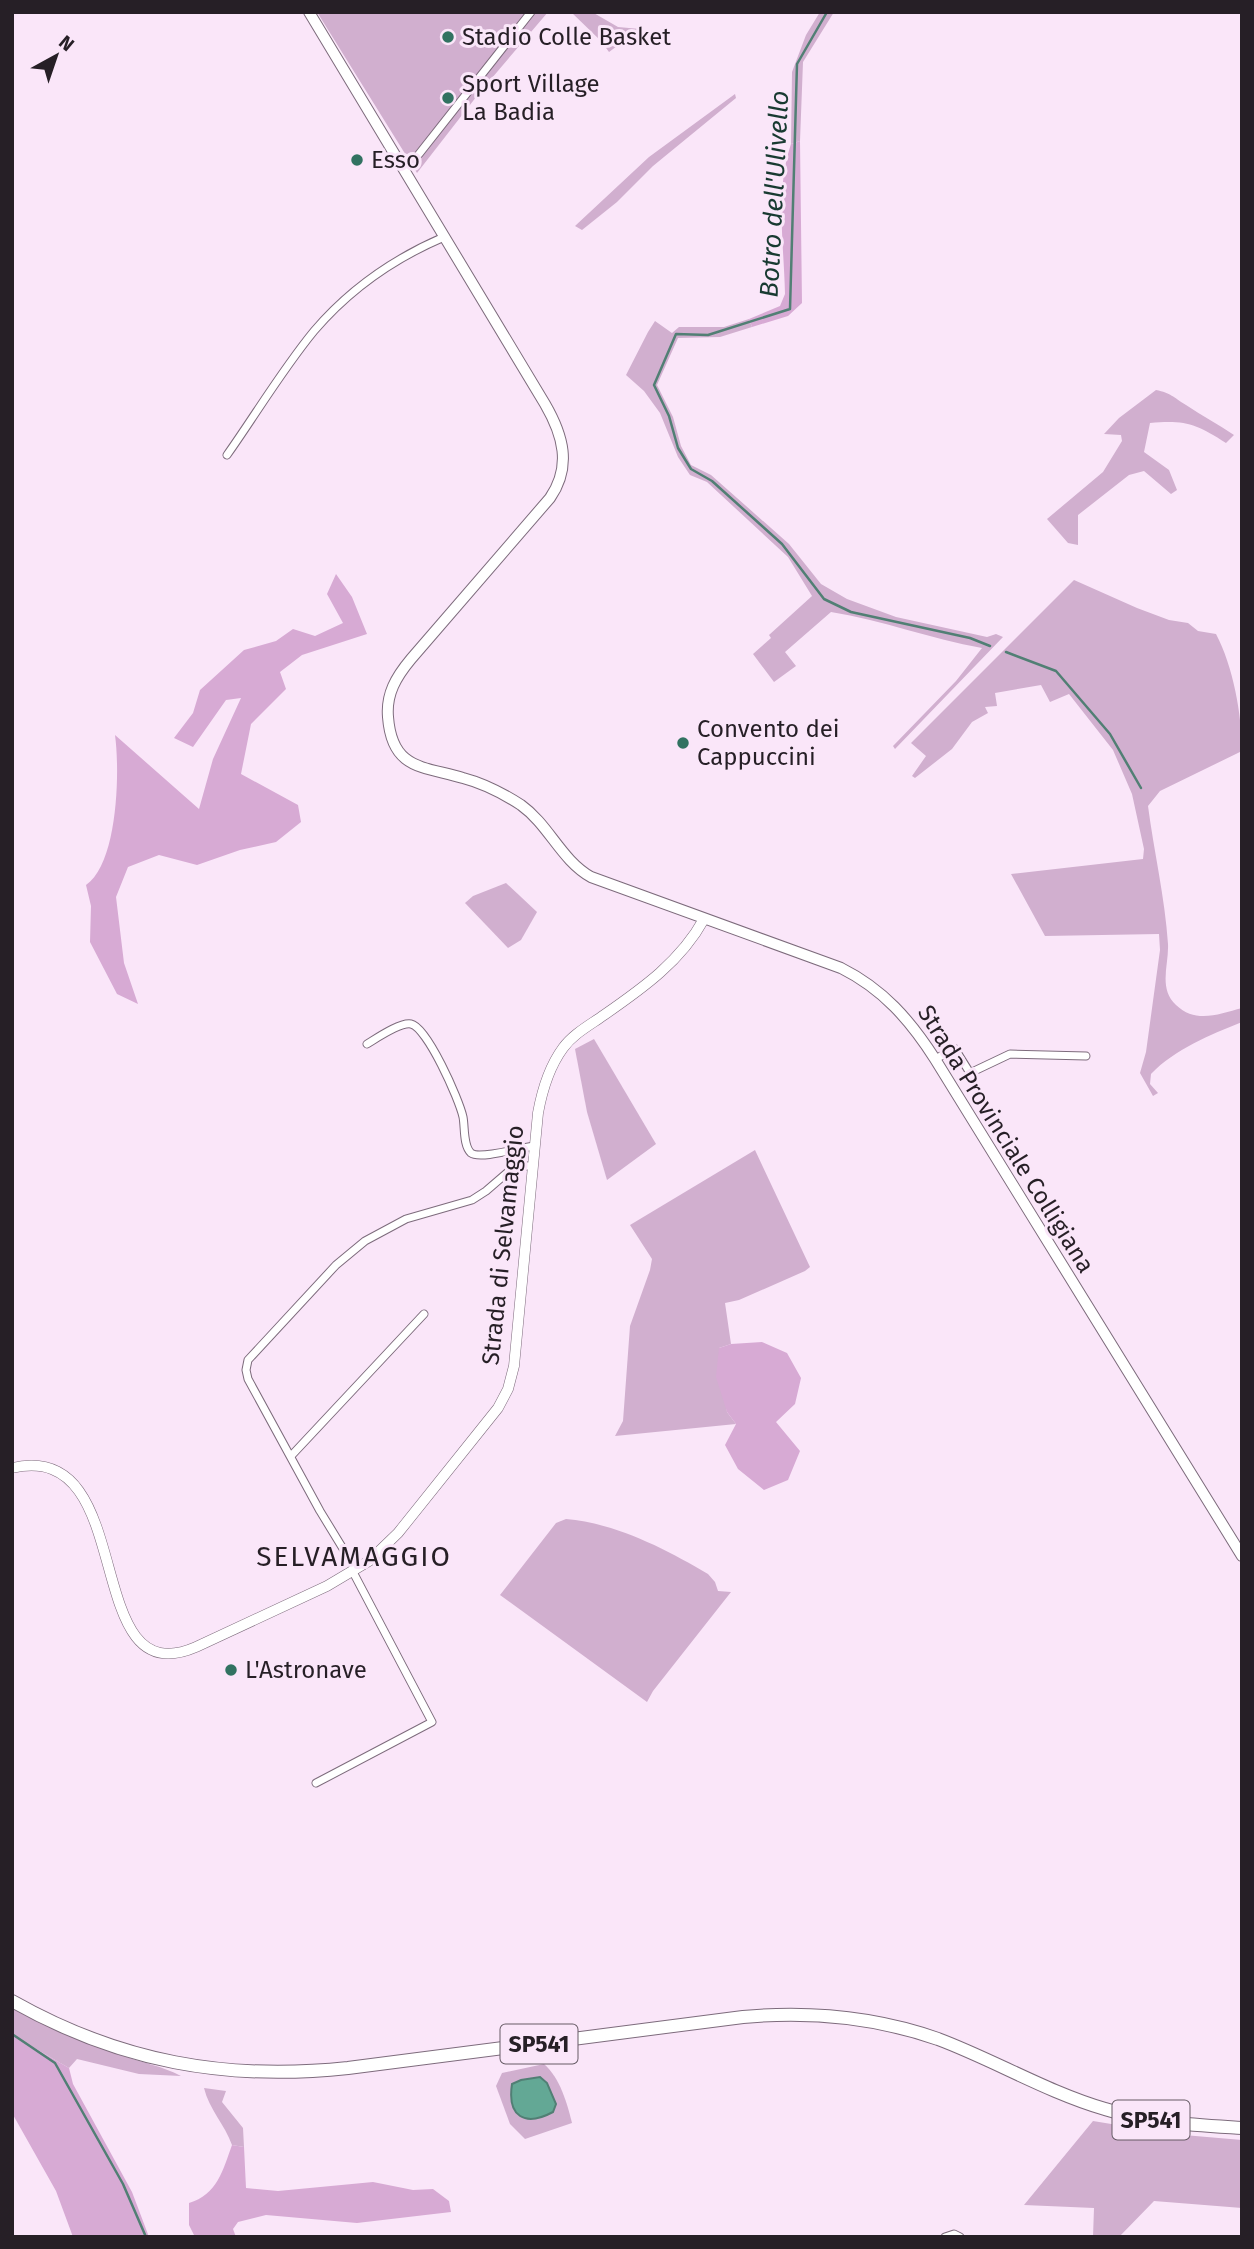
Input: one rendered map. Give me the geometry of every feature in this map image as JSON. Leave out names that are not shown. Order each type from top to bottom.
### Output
[{"type":"main road","name":"Strada Provinciale Colligiana","points":[[309,12],[550,413],[562,443],[563,464],[556,488],[546,504],[395,681],[388,706],[392,736],[400,753],[417,766],[467,779],[518,803],[540,822],[572,863],[586,874],[606,884],[828,963],[857,976],[904,1014],[935,1059],[1242,1556]]},
{"type":"main road","name":"SP541","points":[[12,2000],[80,2032],[147,2056],[214,2069],[261,2073],[348,2068],[743,2017],[790,2014],[835,2017],[889,2025],[938,2040],[1063,2095],[1118,2113],[1183,2124],[1242,2128]]},
{"type":"street","points":[[419,154],[531,12]]},
{"type":"street","points":[[227,455],[312,334],[337,308],[383,270],[444,237]]},
{"type":"street","name":"Strada di Selvamaggio","points":[[12,1468],[34,1465],[52,1469],[66,1476],[80,1490],[92,1517],[128,1625],[139,1642],[158,1653],[174,1654],[196,1647],[304,1598],[355,1571],[381,1552],[488,1422],[506,1394],[516,1347],[542,1093],[549,1073],[563,1048],[575,1036],[665,969],[688,943],[704,919]]},
{"type":"street","points":[[367,1044],[403,1024],[417,1027],[427,1040],[462,1112],[467,1147],[471,1153],[492,1154],[535,1146]]},
{"type":"street","points":[[935,1059],[956,1049],[970,1073],[1010,1054],[1086,1056]]},
{"type":"street","points":[[316,1783],[432,1722],[355,1571],[248,1379],[246,1366],[251,1355],[336,1265],[365,1241],[406,1219],[472,1200],[515,1166],[533,1166]]},
{"type":"street","points":[[291,1456],[424,1314]]},
{"type":"street","points":[[945,2237],[954,2234],[960,2237]]},
{"type":"shaded area","name":"Sport Village La Badia","points":[[317,12],[548,12],[480,92],[417,173]]},
{"type":"shaded area","points":[[571,12],[592,12],[618,27],[640,29],[609,52]]},
{"type":"shaded area","points":[[820,12],[834,12],[803,62],[800,141],[791,144],[792,72],[806,35]]},
{"type":"shaded area","points":[[735,94],[736,98],[653,166],[617,202],[582,230],[575,226],[649,157]]},
{"type":"shaded area","points":[[800,141],[802,303],[788,316],[752,327],[749,319],[780,306],[785,294],[783,180],[791,144]]},
{"type":"shaded area","points":[[749,319],[752,327],[720,337],[678,338],[657,385],[673,417],[681,446],[691,465],[711,475],[789,544],[821,584],[847,599],[896,617],[987,637],[996,634],[1003,637],[895,749],[893,746],[956,681],[982,648],[831,612],[785,652],[796,666],[774,682],[753,654],[771,638],[769,635],[812,596],[788,557],[707,482],[690,475],[678,457],[660,413],[644,391],[626,375],[655,321],[672,333],[679,327],[724,327]]},
{"type":"shaded area","points":[[1156,390],[1172,396],[1234,435],[1226,443],[1207,431],[1190,425],[1173,422],[1150,423],[1144,452],[1169,470],[1177,490],[1171,494],[1144,471],[1129,475],[1078,515],[1078,545],[1068,543],[1047,519],[1103,472],[1122,441],[1121,435],[1104,434],[1119,418]]},
{"type":"shaded area","points":[[336,574],[352,597],[367,634],[302,655],[280,672],[286,689],[251,724],[241,774],[298,805],[301,822],[276,842],[240,850],[197,865],[159,855],[128,867],[116,897],[124,963],[138,1004],[117,994],[90,942],[91,906],[86,885],[97,874],[111,837],[117,771],[115,735],[199,809],[213,759],[241,698],[226,700],[193,747],[174,738],[193,713],[200,690],[244,650],[276,641],[293,629],[315,636],[343,623],[327,594]]},
{"type":"shaded area","points":[[1074,580],[1137,608],[1169,620],[1188,623],[1198,631],[1216,634],[1232,676],[1238,707],[1242,751],[1160,791],[1148,806],[1167,927],[1167,991],[1176,1005],[1184,1011],[1200,1016],[1242,1008],[1242,1022],[1193,1044],[1160,1065],[1151,1074],[1150,1084],[1158,1093],[1153,1096],[1140,1073],[1146,1052],[1160,950],[1159,934],[1045,936],[1011,874],[1143,859],[1144,849],[1132,794],[1113,750],[1069,694],[1050,702],[1041,685],[995,693],[997,706],[985,707],[988,713],[972,722],[952,749],[915,778],[912,776],[926,756],[911,743]]},
{"type":"shaded area","points":[[506,883],[537,912],[521,940],[508,948],[465,903],[473,896]]},
{"type":"shaded area","points":[[594,1039],[656,1144],[607,1180],[587,1112],[575,1049]]},
{"type":"shaded area","points":[[755,1150],[810,1267],[739,1300],[725,1303],[731,1344],[719,1348],[727,1412],[736,1424],[615,1436],[623,1421],[630,1326],[652,1259],[630,1225]]},
{"type":"shaded area","points":[[762,1342],[787,1353],[801,1378],[795,1404],[776,1422],[800,1451],[788,1480],[764,1490],[738,1469],[725,1445],[736,1424],[727,1412],[716,1377],[719,1348],[731,1344]]},
{"type":"shaded area","points":[[566,1519],[603,1526],[640,1539],[708,1574],[718,1591],[731,1592],[647,1702],[500,1595],[556,1523]]},
{"type":"shaded area","points":[[12,2008],[96,2045],[181,2076],[139,2074],[77,2059],[69,2068],[12,2035]]},
{"type":"shaded area","points":[[12,2035],[69,2068],[73,2084],[132,2192],[149,2237],[73,2237],[56,2191],[12,2113]]},
{"type":"shaded area","points":[[544,2064],[559,2084],[572,2123],[525,2139],[510,2124],[496,2086],[502,2073]]},
{"type":"shaded area","points":[[540,2077],[547,2083],[556,2104],[553,2112],[534,2119],[520,2116],[512,2104],[512,2084]]},
{"type":"shaded area","points":[[204,2088],[226,2091],[222,2102],[243,2128],[244,2147],[232,2145]]},
{"type":"shaded area","points":[[1093,2121],[1172,2134],[1242,2140],[1242,2208],[1154,2201],[1119,2237],[1093,2237],[1094,2208],[1024,2205]]},
{"type":"shaded area","points":[[232,2145],[244,2147],[246,2188],[278,2191],[373,2182],[413,2190],[433,2189],[449,2201],[451,2212],[357,2223],[266,2215],[238,2222],[233,2229],[236,2237],[195,2237],[189,2225],[189,2203],[213,2188]]},
{"type":"waterway","name":"Botro dell'Ulivello","points":[[827,12],[797,64],[790,309],[708,335],[676,334],[654,385],[669,416],[678,448],[691,469],[712,481],[782,544],[824,599],[851,612],[970,638],[990,646]]},
{"type":"waterway","name":"Botro dell'Ulivello","points":[[1006,652],[1056,671],[1110,734],[1141,788]]},
{"type":"waterway","points":[[12,2034],[55,2063],[123,2184],[146,2237]]},
{"type":"place","name":"Stadio Colle Basket","points":[[448,37]]},
{"type":"place","name":"Sport Village La Badia","points":[[448,98]]},
{"type":"place","name":"Esso","points":[[357,160]]},
{"type":"place","name":"Convento dei Cappuccini","points":[[683,743]]},
{"type":"place","name":"L'Astronave","points":[[231,1670]]},
{"type":"district","name":"SELVAMAGGIO","points":[[354,1556]]}]
